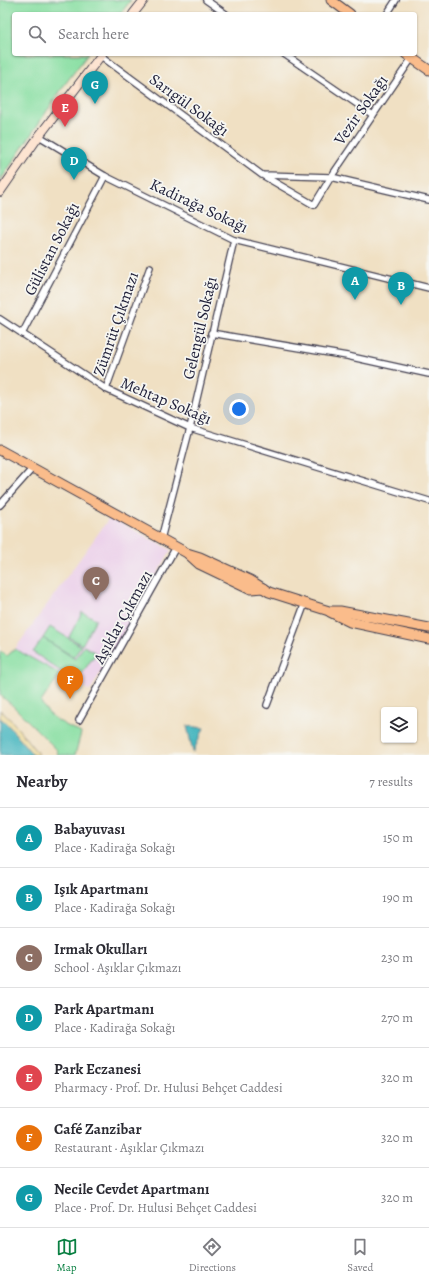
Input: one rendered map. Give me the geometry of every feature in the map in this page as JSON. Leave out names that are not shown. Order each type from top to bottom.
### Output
[{"type":"main road","points":[[330,0],[347,12]]},
{"type":"main road","points":[[409,56],[429,70]]},
{"type":"main road","points":[[0,450],[32,469],[187,553],[199,564],[218,574],[251,588],[263,588],[269,592],[329,611],[350,622],[429,639]]},
{"type":"main road","points":[[329,611],[340,610],[429,628]]},
{"type":"street","points":[[135,12],[144,0]]},
{"type":"street","points":[[206,0],[223,12]]},
{"type":"street","points":[[388,12],[396,0]]},
{"type":"street","points":[[0,192],[39,136],[101,56]]},
{"type":"street","name":"Sarıgül Sokağı","points":[[103,56],[262,175],[314,205],[331,177]]},
{"type":"street","points":[[287,56],[373,115]]},
{"type":"street","name":"Vezir Sokağı","points":[[331,177],[373,115],[409,56]]},
{"type":"street","name":"Kadirağa Sokağı","points":[[39,136],[105,176],[234,240],[429,288]]},
{"type":"street","points":[[262,175],[331,177],[429,200]]},
{"type":"street","name":"Gülistan Sokağı","points":[[22,334],[105,176]]},
{"type":"street","name":"Gelengül Sokağı","points":[[161,539],[190,428],[211,333],[234,240]]},
{"type":"street","name":"Zümrüt Çıkmazı","points":[[106,389],[150,267]]},
{"type":"street","name":"Mehtap Sokağı","points":[[0,319],[106,389],[190,428],[429,501]]},
{"type":"street","points":[[211,333],[347,356],[429,374]]},
{"type":"street","points":[[0,504],[32,469]]},
{"type":"street","name":"Aşıklar Çıkmazı","points":[[80,720],[176,547]]},
{"type":"street","points":[[267,705],[305,603]]},
{"type":"shaded area","points":[[110,517],[171,550],[90,691],[15,649]]},
{"type":"green space","points":[[0,0],[131,0],[122,12],[12,12],[12,56],[86,56],[65,84],[0,181]]},
{"type":"green space","points":[[82,612],[96,619],[82,645],[69,637]]},
{"type":"green space","points":[[50,627],[81,646],[74,657],[43,638]]},
{"type":"green space","points":[[43,638],[75,659],[84,646],[96,653],[76,682],[33,652]]},
{"type":"green space","points":[[15,649],[60,674],[41,702],[44,708],[53,717],[81,733],[75,755],[58,755],[57,750],[0,695],[0,651],[7,656]]},
{"type":"sand","points":[[0,710],[12,721],[39,755],[33,755],[7,724],[0,718]]},
{"type":"water","points":[[0,718],[7,724],[33,755],[0,755]]},
{"type":"water","points":[[187,726],[204,728],[193,752]]},
{"type":"place","name":"Necile Cevdet Apartmanı","points":[[95,104]]},
{"type":"place","name":"Park Eczanesi","points":[[65,127]]},
{"type":"place","name":"Park Apartmanı","points":[[74,180]]},
{"type":"place","name":"Babayuvası","points":[[355,300]]},
{"type":"place","name":"Işık Apartmanı","points":[[401,305]]},
{"type":"place","name":"Irmak Okulları","points":[[96,600]]},
{"type":"place","name":"Café Zanzibar","points":[[70,699]]}]
